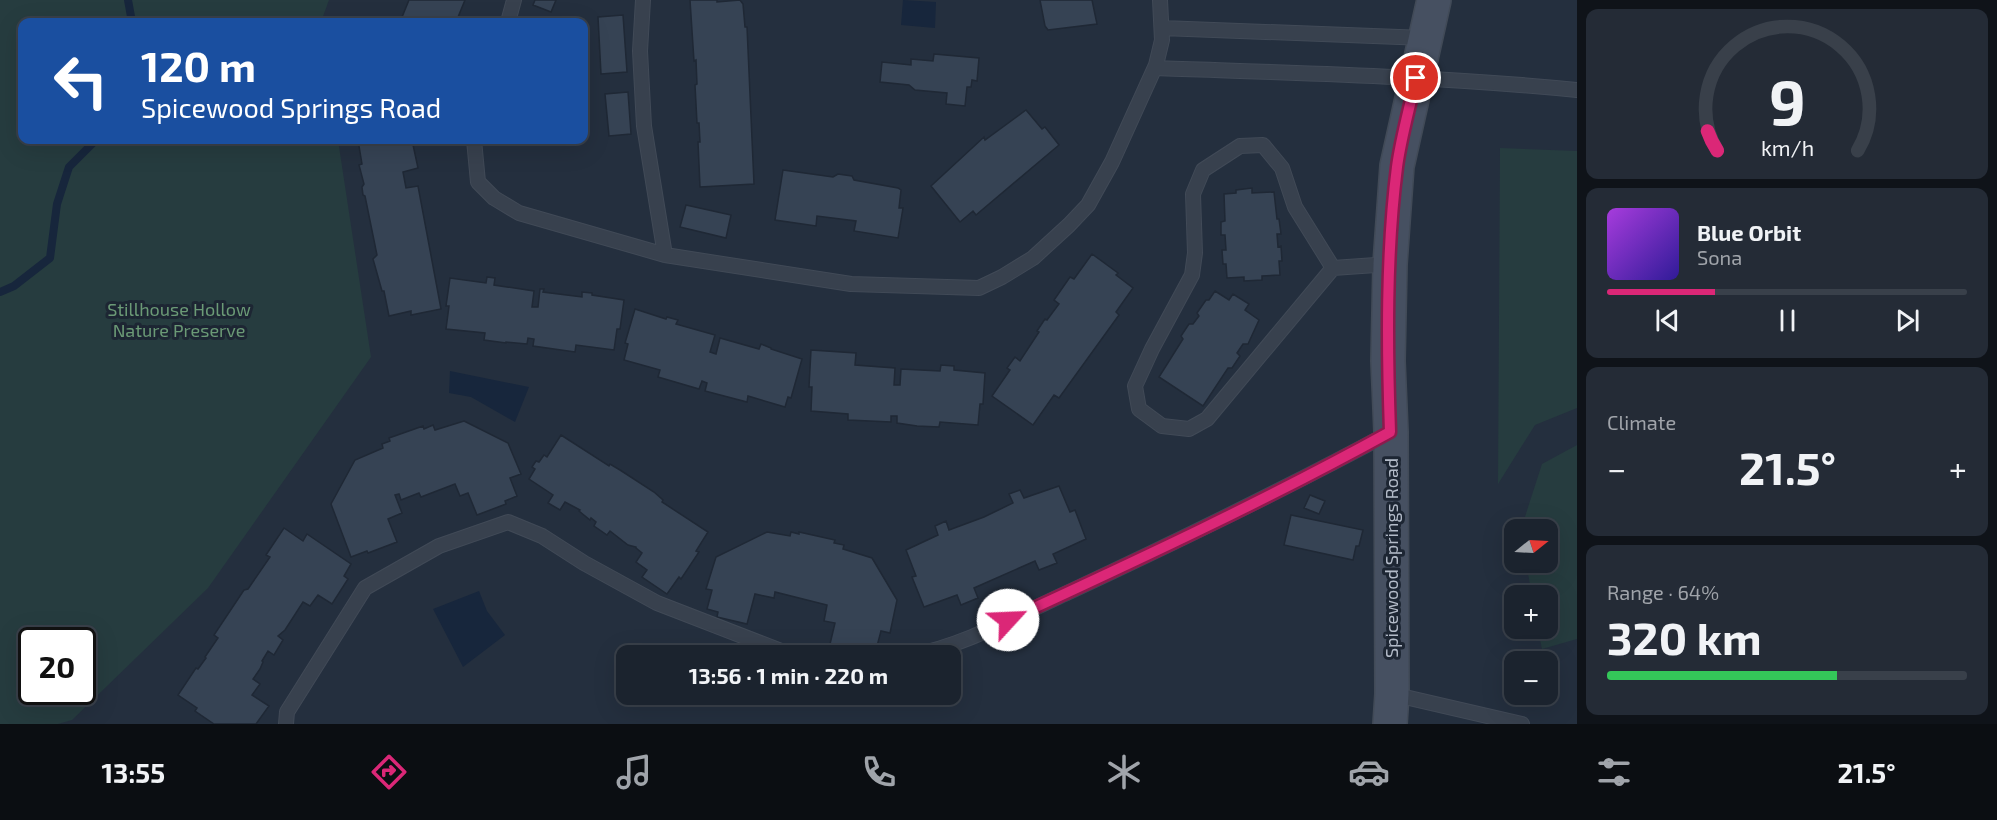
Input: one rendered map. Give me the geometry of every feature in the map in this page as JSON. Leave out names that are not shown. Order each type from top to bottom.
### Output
[{"type":"main road","name":"Spicewood Springs Road","points":[[1391,709],[1388,360],[1390,264],[1397,166],[1434,0]]},
{"type":"lane","points":[[509,18],[514,0]]},
{"type":"lane","points":[[643,0],[640,51],[644,126],[666,255]]},
{"type":"lane","points":[[474,144],[478,182],[494,198],[519,213],[666,255],[851,284],[979,288],[1033,258],[1088,205],[1112,162],[1155,68],[1162,40],[1160,0]]},
{"type":"lane","points":[[1162,28],[1425,38]]},
{"type":"lane","points":[[1155,68],[1416,78],[1484,84],[1501,82],[1577,90]]},
{"type":"lane","points":[[1333,268],[1295,207],[1282,168],[1263,145],[1240,146],[1203,170],[1193,194],[1195,253],[1192,276],[1152,349],[1135,386],[1139,410],[1162,426],[1189,429],[1207,419],[1333,268],[1390,264]]},
{"type":"lane","points":[[947,645],[967,639],[1178,541],[1298,482],[1390,432]]},
{"type":"lane","points":[[286,724],[287,712],[365,588],[439,546],[508,522],[542,536],[584,563],[657,603],[766,645]]},
{"type":"lane","points":[[1391,709],[1522,724]]},
{"type":"green space","name":"Stillhouse Hollow Nature Preserve","points":[[0,0],[329,0],[322,18],[18,18],[18,144],[339,144],[371,357],[208,588],[96,697],[96,627],[18,627],[18,705],[87,705],[72,720],[58,724],[0,724]]},
{"type":"green space","points":[[1500,148],[1577,151],[1577,408],[1535,425],[1498,484]]},
{"type":"green space","points":[[1577,445],[1577,639],[1542,649],[1540,639],[1558,639],[1558,585],[1530,585],[1528,573],[1558,573],[1558,519],[1524,519],[1542,464]]},
{"type":"water","points":[[903,0],[936,2],[935,28],[901,25]]},
{"type":"water","points":[[450,371],[529,387],[515,422],[471,397],[449,393]]},
{"type":"water","points":[[479,591],[487,611],[505,635],[463,667],[433,609]]},
{"type":"building","points":[[409,0],[465,0],[458,18],[402,18]]},
{"type":"building","points":[[535,0],[556,0],[551,12],[533,5]]},
{"type":"building","points":[[690,0],[717,0],[717,2],[740,0],[743,4],[745,27],[747,27],[754,184],[700,187],[696,60],[694,61]]},
{"type":"building","points":[[1040,0],[1092,0],[1097,24],[1048,30],[1045,26]]},
{"type":"building","points":[[623,15],[627,72],[601,74],[598,17]]},
{"type":"building","points":[[934,54],[979,58],[977,81],[972,80],[971,87],[967,87],[965,106],[946,104],[947,93],[915,90],[909,85],[880,82],[882,62],[911,65],[911,59],[933,61]]},
{"type":"building","points":[[628,92],[631,134],[609,136],[605,94]]},
{"type":"building","points":[[1026,110],[1042,129],[1045,127],[1059,145],[976,215],[973,211],[960,222],[931,186],[984,137],[985,140]]},
{"type":"building","points":[[359,144],[413,144],[418,168],[403,172],[406,188],[418,186],[441,309],[411,315],[411,311],[389,316],[384,291],[382,291],[373,259],[377,255],[363,195],[364,184],[359,165],[362,164]]},
{"type":"building","points":[[783,170],[833,177],[838,174],[852,176],[854,180],[898,188],[901,190],[899,208],[903,208],[898,238],[854,231],[856,221],[817,216],[816,226],[775,220]]},
{"type":"building","points":[[1252,188],[1252,193],[1274,192],[1281,234],[1277,234],[1278,247],[1281,246],[1280,275],[1262,276],[1262,280],[1244,281],[1244,277],[1227,278],[1222,250],[1226,250],[1225,235],[1221,235],[1221,222],[1225,221],[1224,194]]},
{"type":"building","points":[[686,205],[731,215],[726,238],[680,227]]},
{"type":"building","points":[[1092,254],[1118,273],[1116,275],[1133,288],[1116,312],[1119,315],[1059,398],[1054,395],[1033,425],[992,396],[1010,370],[1007,368],[1015,357],[1020,361],[1045,319],[1047,320],[1059,304],[1054,300],[1070,277],[1074,279]]},
{"type":"building","points":[[487,277],[495,278],[494,285],[534,291],[532,307],[538,307],[540,289],[544,289],[543,292],[582,297],[582,292],[592,293],[592,295],[624,300],[614,350],[576,345],[575,352],[533,346],[534,339],[528,338],[527,344],[506,343],[484,340],[485,333],[446,329],[450,278],[486,283]]},
{"type":"building","points":[[1215,291],[1229,300],[1233,294],[1249,304],[1245,310],[1259,320],[1248,344],[1243,344],[1237,353],[1240,356],[1232,368],[1228,368],[1203,406],[1159,377],[1183,339],[1181,336],[1189,324],[1193,324],[1199,316],[1197,313]]},
{"type":"building","points":[[635,309],[666,319],[667,317],[678,320],[676,324],[715,335],[710,352],[716,354],[720,338],[759,349],[761,344],[802,359],[791,398],[788,397],[785,407],[748,396],[747,402],[705,391],[707,383],[702,381],[699,389],[658,377],[660,370],[624,360],[628,344],[625,343]]},
{"type":"building","points":[[811,350],[856,353],[855,365],[895,368],[894,385],[900,385],[901,369],[940,371],[941,365],[954,366],[954,370],[985,373],[983,404],[980,404],[978,425],[940,422],[939,427],[917,426],[897,423],[897,416],[891,416],[891,422],[848,420],[848,414],[811,411],[812,387],[809,387]]},
{"type":"building","points":[[464,421],[508,443],[521,474],[510,478],[517,496],[505,501],[506,504],[477,515],[468,493],[460,496],[455,484],[421,497],[419,493],[401,500],[399,494],[395,495],[402,513],[388,519],[397,542],[351,557],[331,504],[355,460],[383,448],[382,444],[390,441],[389,438],[423,426],[424,429],[433,425],[435,430]]},
{"type":"building","points":[[561,435],[654,492],[663,500],[662,502],[708,532],[696,551],[699,552],[681,579],[679,577],[667,594],[642,577],[647,570],[636,562],[642,553],[636,547],[628,545],[610,531],[607,535],[594,526],[596,522],[591,518],[590,520],[580,510],[565,502],[560,510],[548,503],[553,495],[529,479],[535,469],[532,467],[536,461],[539,462],[544,455],[547,457]]},
{"type":"building","points":[[1059,486],[1070,512],[1075,510],[1086,539],[1053,554],[1057,563],[1039,570],[1035,561],[974,588],[978,598],[961,605],[957,595],[924,607],[912,577],[916,576],[906,550],[938,535],[935,526],[946,521],[949,530],[1013,503],[1009,494],[1020,490],[1024,498]]},
{"type":"building","points":[[1310,495],[1325,501],[1319,514],[1304,508]]},
{"type":"building","points":[[1291,515],[1363,530],[1353,560],[1284,545]]},
{"type":"building","points":[[284,528],[303,541],[307,534],[351,564],[344,576],[348,579],[332,604],[318,595],[310,606],[303,602],[285,630],[278,636],[283,640],[274,655],[268,651],[253,679],[260,684],[252,695],[269,706],[256,724],[214,724],[178,695],[196,668],[198,669],[206,658],[218,638],[214,635],[244,590],[248,589],[270,557],[266,555]]},
{"type":"building","points":[[767,532],[790,536],[791,532],[799,534],[799,532],[835,540],[834,543],[844,545],[843,549],[872,558],[897,600],[890,633],[881,631],[877,645],[830,644],[835,623],[824,621],[827,605],[775,592],[774,598],[755,594],[747,624],[717,617],[718,612],[707,609],[712,590],[706,589],[716,557]]},
{"type":"waterway","points":[[128,0],[131,18]]},
{"type":"waterway","points":[[0,292],[14,286],[50,258],[57,204],[69,167],[92,144]]},
{"type":"route","points":[[1008,620],[1298,482],[1390,432],[1388,360],[1390,264],[1397,166],[1416,78]]}]
